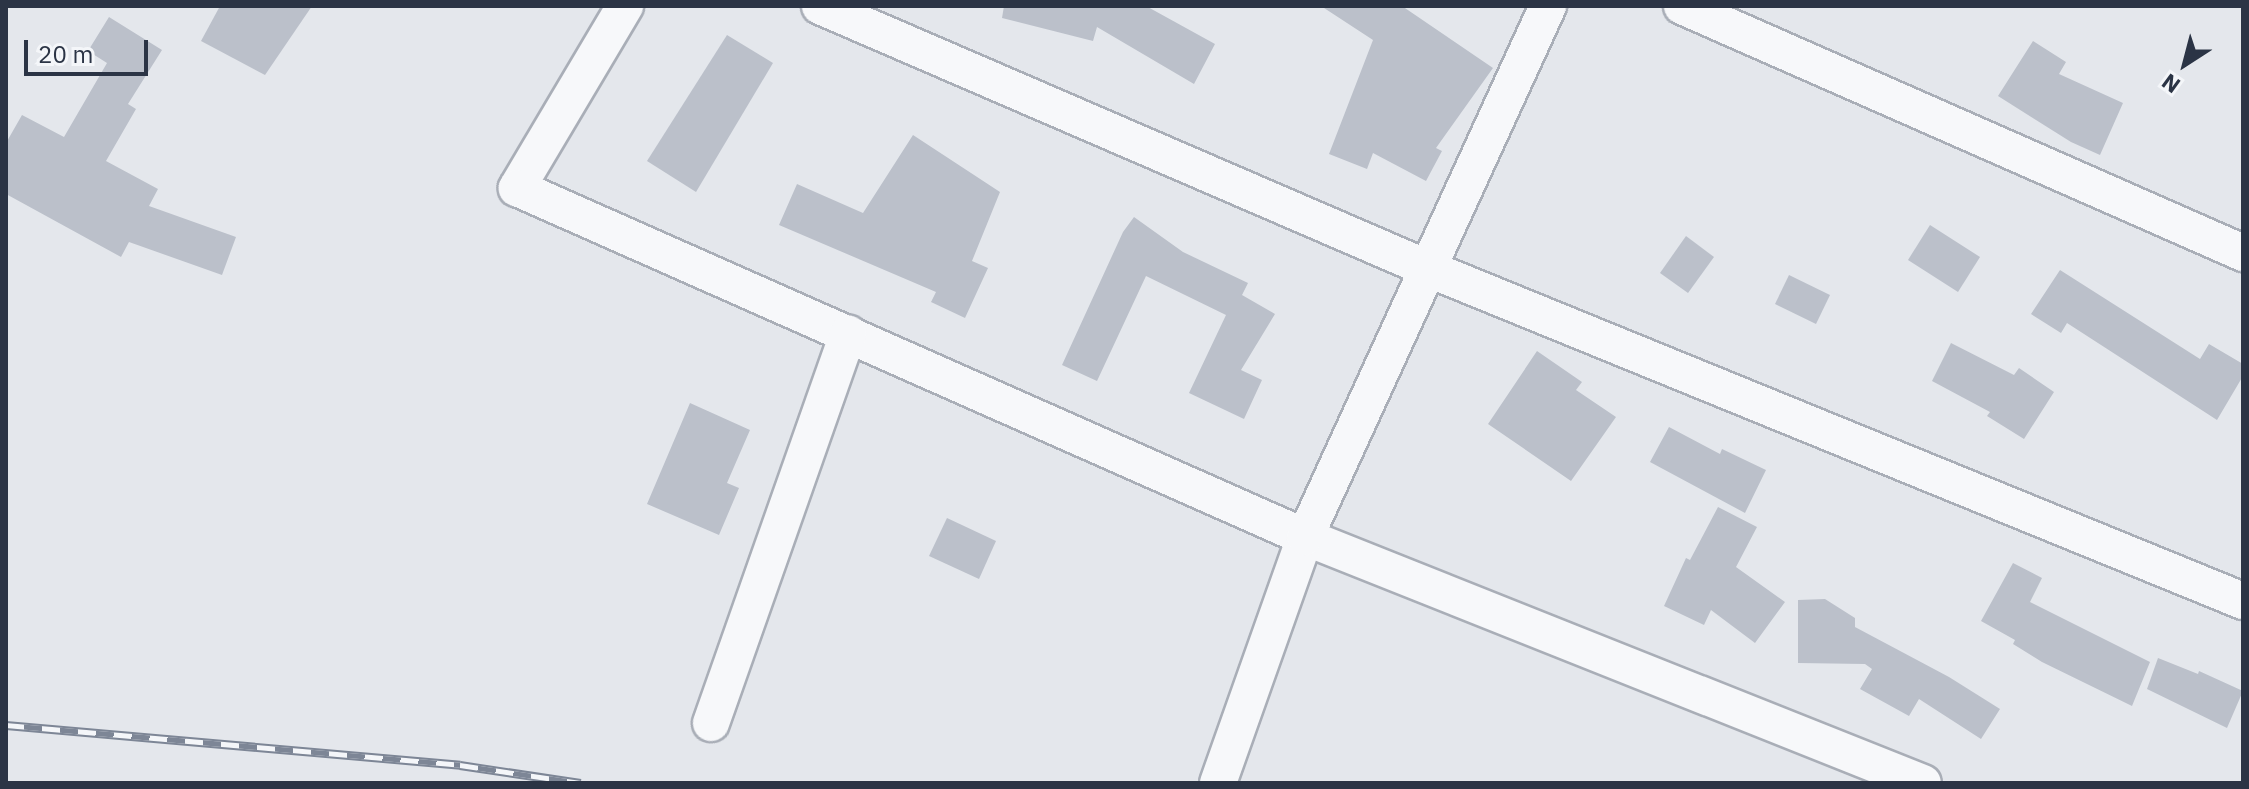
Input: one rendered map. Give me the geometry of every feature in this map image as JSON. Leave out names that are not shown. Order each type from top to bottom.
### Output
[{"type":"street","points":[[625,6],[517,188],[1305,537],[1923,783]]},
{"type":"street","points":[[820,6],[1429,269],[2243,601]]},
{"type":"street","points":[[1218,783],[1305,537],[1548,6]]},
{"type":"street","points":[[1682,6],[2243,253]]},
{"type":"street","points":[[711,723],[848,333]]},
{"type":"building","points":[[220,6],[312,6],[265,75],[201,41]]},
{"type":"building","points":[[1004,6],[1146,6],[1215,44],[1194,84],[1097,27],[1093,41],[1002,18]]},
{"type":"building","points":[[1321,6],[1402,6],[1493,68],[1436,148],[1442,151],[1426,181],[1373,153],[1367,169],[1329,154],[1373,40]]},
{"type":"building","points":[[109,17],[162,50],[128,104],[136,109],[106,161],[158,189],[149,206],[236,237],[222,275],[129,242],[121,257],[6,194],[6,143],[22,115],[64,137],[107,63],[88,51]]},
{"type":"building","points":[[727,35],[773,63],[696,192],[647,161]]},
{"type":"building","points":[[2033,41],[2066,62],[2059,74],[2123,103],[2100,155],[2071,142],[1998,96]]},
{"type":"building","points":[[913,135],[1000,192],[972,261],[988,268],[965,318],[931,302],[936,292],[779,225],[797,184],[863,213]]},
{"type":"building","points":[[1134,217],[1183,252],[1248,283],[1242,295],[1275,314],[1241,370],[1262,380],[1244,419],[1189,393],[1226,315],[1146,276],[1097,381],[1062,365],[1123,232]]},
{"type":"building","points":[[1930,225],[1980,257],[1958,292],[1908,260]]},
{"type":"building","points":[[1686,236],[1714,257],[1688,293],[1660,273]]},
{"type":"building","points":[[2060,270],[2200,359],[2209,344],[2243,364],[2243,376],[2217,420],[2067,323],[2061,333],[2031,314]]},
{"type":"building","points":[[1789,275],[1830,295],[1816,324],[1775,304]]},
{"type":"building","points":[[1951,343],[2014,375],[2019,368],[2054,392],[2024,439],[1987,416],[1990,412],[1932,381]]},
{"type":"building","points":[[1537,351],[1582,382],[1576,390],[1616,417],[1571,481],[1488,424]]},
{"type":"building","points":[[690,403],[750,430],[727,483],[739,488],[719,535],[647,504]]},
{"type":"building","points":[[1669,427],[1720,454],[1722,449],[1766,470],[1745,513],[1650,462]]},
{"type":"building","points":[[1718,507],[1757,527],[1736,567],[1785,602],[1755,643],[1711,610],[1704,625],[1664,606],[1686,558],[1690,560]]},
{"type":"building","points":[[947,518],[996,541],[979,579],[929,556]]},
{"type":"building","points":[[2013,563],[2042,578],[2030,602],[2150,662],[2132,706],[2042,662],[2013,644],[2015,640],[1981,621]]},
{"type":"building","points":[[1825,599],[1855,618],[1855,627],[1949,677],[2000,709],[1981,739],[1919,699],[1909,716],[1860,689],[1872,669],[1865,664],[1798,663],[1798,600]]},
{"type":"building","points":[[2158,658],[2198,674],[2199,671],[2243,691],[2227,728],[2147,689]]},
{"type":"railway","points":[[6,725],[460,765],[581,783]]}]
